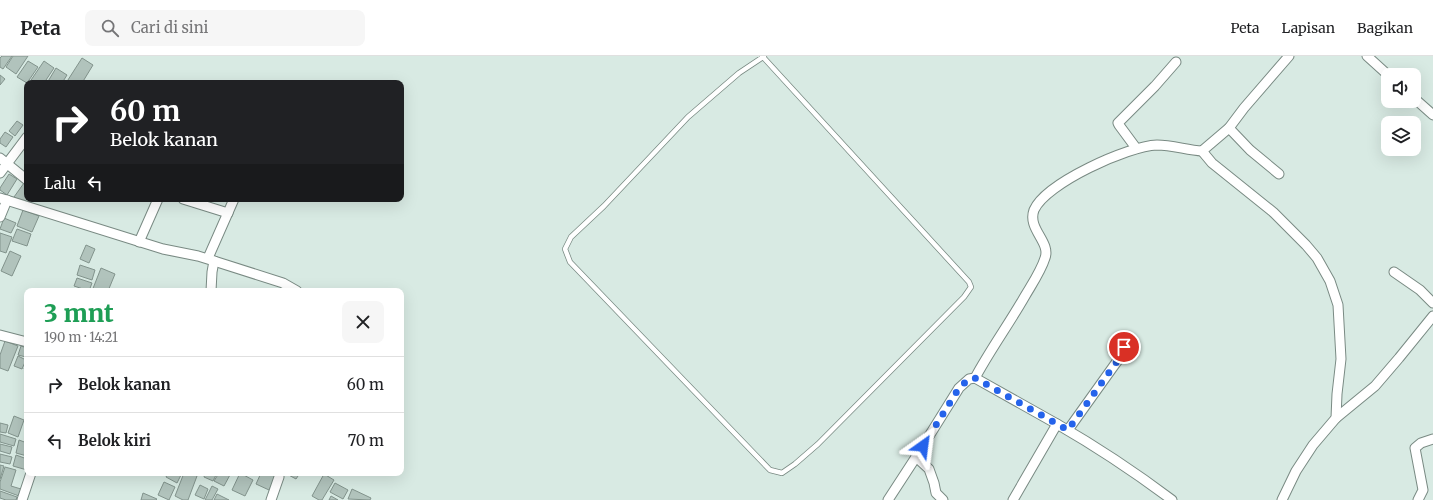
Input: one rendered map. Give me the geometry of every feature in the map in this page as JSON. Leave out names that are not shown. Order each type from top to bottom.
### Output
[{"type":"street","points":[[975,378],[992,346],[1009,324],[1035,280],[1046,256],[1044,245],[1033,223],[1034,210],[1044,196],[1096,164],[1136,148],[1158,145],[1190,151],[1202,151],[1229,128],[1244,108],[1289,56]]},
{"type":"street","points":[[1367,56],[1381,69]]},
{"type":"street","points":[[1136,148],[1118,123],[1155,86],[1176,62]]},
{"type":"street","points":[[1421,104],[1433,115]]},
{"type":"street","points":[[1229,128],[1250,150],[1279,174]]},
{"type":"street","points":[[0,173],[3,161],[24,140]]},
{"type":"street","points":[[1202,151],[1212,163],[1273,212],[1292,230],[1317,258],[1330,281],[1338,305],[1341,359],[1336,418]]},
{"type":"street","points":[[3,161],[24,178]]},
{"type":"street","points":[[0,217],[4,199],[163,250],[211,259],[283,283],[292,288]]},
{"type":"street","points":[[139,242],[157,202]]},
{"type":"street","points":[[193,202],[228,213]]},
{"type":"street","points":[[211,288],[211,259],[233,202]]},
{"type":"street","points":[[1394,272],[1420,290],[1431,300]]},
{"type":"street","points":[[1282,500],[1296,471],[1313,445],[1336,418],[1375,386],[1433,316]]},
{"type":"street","points":[[0,335],[24,341]]},
{"type":"street","points":[[1068,430],[1121,356],[1124,345]]},
{"type":"street","points":[[888,500],[959,388],[969,379],[975,378],[1068,430],[1148,482],[1172,500]]},
{"type":"street","points":[[1013,500],[1057,424]]},
{"type":"street","points":[[1418,500],[1423,490],[1415,448],[1421,443],[1433,439]]},
{"type":"street","points":[[916,457],[928,469],[934,483],[936,493],[943,500]]},
{"type":"street","points":[[22,500],[30,476]]},
{"type":"street","points":[[271,500],[278,476]]},
{"type":"lane","points":[[763,56],[969,282],[971,287],[956,305],[818,444],[782,473],[770,470],[570,262],[565,249],[571,237],[604,206],[688,117],[739,73],[763,56]]},
{"type":"building","points":[[2,56],[12,56],[3,69],[0,67],[0,58]]},
{"type":"building","points":[[13,56],[28,56],[16,74],[6,67]]},
{"type":"building","points":[[82,58],[93,65],[84,80],[68,80]]},
{"type":"building","points":[[28,61],[38,67],[29,80],[24,81],[17,77]]},
{"type":"building","points":[[44,61],[54,68],[46,80],[31,80]]},
{"type":"building","points":[[56,68],[67,75],[64,80],[49,80]]},
{"type":"building","points":[[0,75],[5,79],[0,85]]},
{"type":"building","points":[[17,121],[23,125],[15,136],[9,131]]},
{"type":"building","points":[[5,132],[13,137],[6,147],[0,143],[0,139]]},
{"type":"building","points":[[9,174],[17,179],[7,195],[0,190],[0,188]]},
{"type":"building","points":[[24,183],[25,202],[24,203],[14,197]]},
{"type":"building","points":[[23,210],[39,216],[32,232],[17,226]]},
{"type":"building","points":[[4,218],[16,223],[11,233],[0,229]]},
{"type":"building","points":[[17,229],[31,234],[27,246],[12,241]]},
{"type":"building","points":[[0,233],[12,237],[6,253],[0,251]]},
{"type":"building","points":[[86,245],[95,249],[89,263],[80,259]]},
{"type":"building","points":[[10,251],[21,256],[12,276],[1,271]]},
{"type":"building","points":[[80,265],[95,270],[92,280],[77,275]]},
{"type":"building","points":[[101,268],[115,274],[109,288],[93,288]]},
{"type":"building","points":[[77,278],[92,283],[90,288],[80,288],[74,286]]},
{"type":"building","points":[[5,341],[18,346],[8,371],[0,368],[0,355]]},
{"type":"building","points":[[21,346],[24,347],[24,356],[18,355]]},
{"type":"building","points":[[18,356],[24,359],[22,369],[14,366]]},
{"type":"building","points":[[14,416],[24,420],[18,437],[8,433]]},
{"type":"building","points":[[0,423],[8,425],[6,433],[0,432]]},
{"type":"building","points":[[0,434],[16,439],[14,446],[0,442]]},
{"type":"building","points":[[19,440],[24,442],[24,455],[16,453]]},
{"type":"building","points":[[0,444],[12,447],[10,454],[0,451]]},
{"type":"building","points":[[0,454],[12,457],[10,464],[0,462]]},
{"type":"building","points":[[16,455],[24,458],[24,469],[13,466]]},
{"type":"building","points":[[0,465],[4,466],[0,479]]},
{"type":"building","points":[[5,467],[16,470],[11,486],[21,489],[19,496],[0,489],[0,482]]},
{"type":"building","points":[[166,476],[180,476],[177,483]]},
{"type":"building","points":[[183,476],[197,476],[188,500],[183,500],[175,496]]},
{"type":"building","points":[[204,476],[216,476],[213,481]]},
{"type":"building","points":[[217,476],[229,476],[224,486],[214,481]]},
{"type":"building","points":[[239,476],[246,476],[253,480],[245,496],[232,490]]},
{"type":"building","points":[[260,476],[276,476],[269,490],[256,484]]},
{"type":"building","points":[[290,476],[298,476],[296,479]]},
{"type":"building","points":[[323,476],[327,476],[334,480],[322,500],[312,496]]},
{"type":"building","points":[[164,482],[175,487],[169,500],[158,495]]},
{"type":"building","points":[[335,483],[348,490],[343,499],[330,492]]},
{"type":"building","points":[[200,485],[208,489],[204,499],[195,495]]},
{"type":"building","points":[[212,486],[218,489],[212,500],[205,500]]},
{"type":"building","points":[[352,489],[371,498],[370,500],[348,499]]},
{"type":"building","points":[[0,491],[17,497],[16,500],[6,500],[0,498]]},
{"type":"building","points":[[143,493],[157,499],[141,500]]},
{"type":"building","points":[[217,494],[229,500],[214,500]]},
{"type":"building","points":[[331,496],[338,500],[329,500]]},
{"type":"route","points":[[923,446],[959,388],[969,379],[975,378],[1068,430],[1121,356],[1124,347]]}]
